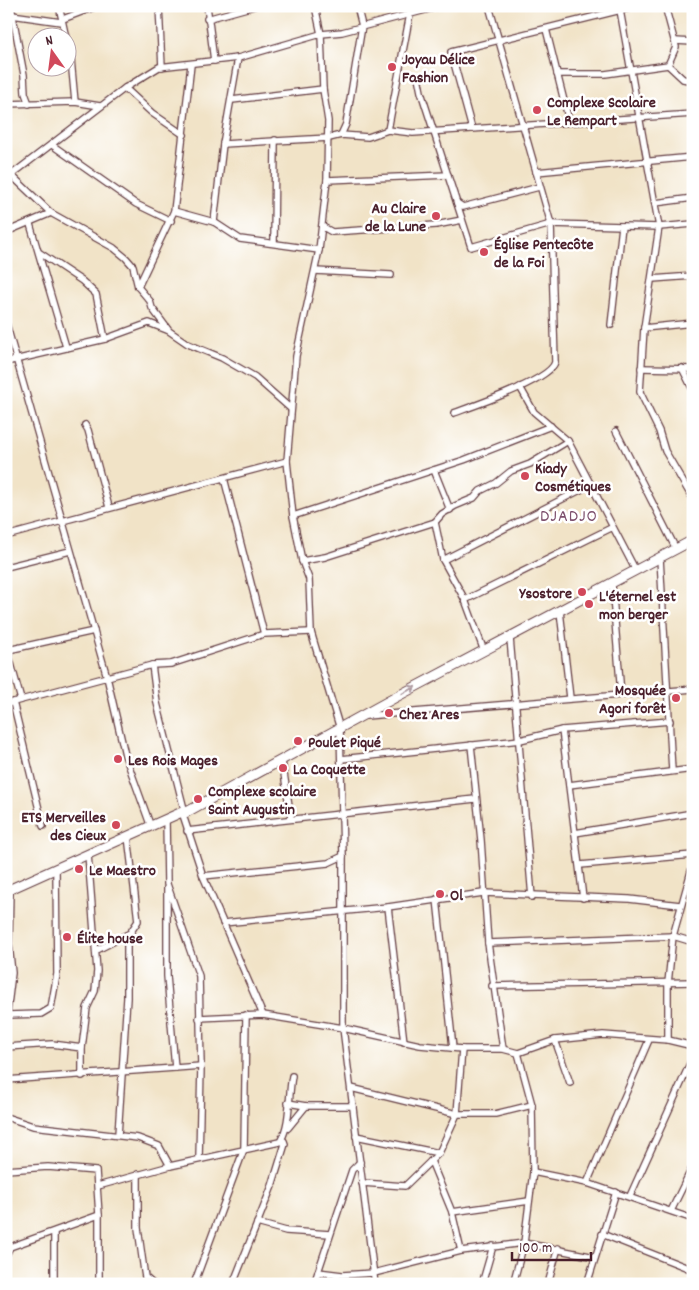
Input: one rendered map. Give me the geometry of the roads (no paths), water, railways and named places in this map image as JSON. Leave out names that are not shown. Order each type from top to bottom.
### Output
[{"type":"main road","points":[[8,890],[183,812],[282,761],[361,716],[612,585],[693,540]]},
{"type":"street","points":[[11,6],[24,75],[25,93],[29,104]]},
{"type":"street","points":[[60,6],[64,28]]},
{"type":"street","points":[[12,15],[62,21],[97,6]]},
{"type":"street","points":[[159,6],[162,67]]},
{"type":"street","points":[[207,6],[207,19],[214,61]]},
{"type":"street","points":[[207,19],[254,6]]},
{"type":"street","points":[[315,6],[321,34],[323,89],[328,138],[327,180],[319,250],[296,356],[288,461],[293,516],[302,562],[309,579],[311,632],[340,729],[343,856],[343,1028],[375,1284]]},
{"type":"street","points":[[340,135],[346,124],[362,26],[357,6]]},
{"type":"street","points":[[388,130],[410,14],[408,6]]},
{"type":"street","points":[[6,179],[100,106],[159,67],[191,65],[238,58],[321,34],[342,32],[441,6]]},
{"type":"street","points":[[454,413],[520,387],[552,369],[555,362],[551,224],[489,6]]},
{"type":"street","points":[[472,129],[451,52],[637,6]]},
{"type":"street","points":[[668,65],[676,47],[666,8],[682,6]]},
{"type":"street","points":[[620,10],[659,227],[644,328],[639,384],[642,397],[659,431],[665,450],[693,499]]},
{"type":"street","points":[[546,28],[569,121]]},
{"type":"street","points":[[675,42],[693,42]]},
{"type":"street","points":[[214,222],[223,144],[238,58]]},
{"type":"street","points":[[138,287],[171,221],[174,211],[191,65]]},
{"type":"street","points":[[557,74],[630,71],[668,65]]},
{"type":"street","points":[[668,65],[683,79],[693,81]]},
{"type":"street","points":[[418,77],[469,244],[474,247],[551,224],[659,227],[693,224]]},
{"type":"street","points":[[73,78],[75,102]]},
{"type":"street","points":[[125,88],[152,113],[184,135]]},
{"type":"street","points":[[232,100],[323,89]]},
{"type":"street","points":[[6,104],[75,102],[100,106]]},
{"type":"street","points":[[223,144],[328,138],[340,135],[368,137],[388,130],[413,133],[435,132],[569,121],[597,122],[638,117],[693,114]]},
{"type":"street","points":[[274,243],[275,140]]},
{"type":"street","points":[[52,145],[136,204],[171,221]]},
{"type":"street","points":[[536,172],[693,157]]},
{"type":"street","points":[[6,170],[51,214],[120,253],[133,266],[138,287],[150,301],[154,316],[149,323],[105,339],[6,362]]},
{"type":"street","points":[[327,180],[448,175]]},
{"type":"street","points":[[457,203],[463,206],[539,187]]},
{"type":"street","points":[[655,203],[693,198]]},
{"type":"street","points":[[174,211],[214,222],[240,239],[319,250]]},
{"type":"street","points":[[6,232],[51,214]]},
{"type":"street","points":[[323,227],[332,232],[436,225],[462,220]]},
{"type":"street","points":[[30,224],[66,347]]},
{"type":"street","points":[[611,325],[622,226]]},
{"type":"street","points":[[40,254],[82,281],[96,294],[105,339]]},
{"type":"street","points":[[314,271],[391,275]]},
{"type":"street","points":[[652,279],[693,276]]},
{"type":"street","points":[[152,308],[169,331]]},
{"type":"street","points":[[6,323],[107,677],[125,755],[151,827]]},
{"type":"street","points":[[149,323],[169,331],[188,344],[222,358],[255,377],[291,409]]},
{"type":"street","points":[[644,328],[693,323]]},
{"type":"street","points":[[641,368],[693,369]]},
{"type":"street","points":[[682,368],[693,390]]},
{"type":"street","points":[[520,387],[534,412],[568,441],[611,528],[636,571]]},
{"type":"street","points":[[85,426],[88,430],[109,508]]},
{"type":"street","points":[[293,516],[434,470],[551,426]]},
{"type":"street","points":[[616,431],[676,549]]},
{"type":"street","points":[[302,562],[325,557],[435,522],[450,510],[474,498],[480,491],[496,483],[511,470],[530,464],[568,441]]},
{"type":"street","points":[[7,534],[288,461]]},
{"type":"street","points":[[434,470],[450,510]]},
{"type":"street","points":[[224,478],[264,634]]},
{"type":"street","points":[[443,560],[590,485]]},
{"type":"street","points":[[435,522],[443,560],[465,600],[484,651]]},
{"type":"street","points":[[465,600],[611,528]]},
{"type":"street","points":[[6,567],[70,551]]},
{"type":"street","points":[[660,558],[672,771]]},
{"type":"street","points":[[612,585],[621,694]]},
{"type":"street","points":[[560,611],[570,698]]},
{"type":"street","points":[[21,700],[7,648],[94,630]]},
{"type":"street","points":[[43,826],[10,703],[152,666],[171,664],[264,634],[311,632]]},
{"type":"street","points":[[510,638],[532,896]]},
{"type":"street","points":[[152,666],[157,703],[187,831],[203,876],[263,1015]]},
{"type":"street","points":[[361,716],[693,689]]},
{"type":"street","points":[[341,759],[520,740],[562,730],[670,721]]},
{"type":"street","points":[[562,730],[583,898]]},
{"type":"street","points":[[471,745],[475,799],[481,840],[483,893],[492,986],[503,1048]]},
{"type":"street","points":[[282,761],[291,818]]},
{"type":"street","points":[[569,785],[693,769]]},
{"type":"street","points":[[187,831],[475,799]]},
{"type":"street","points":[[575,833],[693,813]]},
{"type":"street","points":[[166,819],[166,976],[175,1068]]},
{"type":"street","points":[[97,950],[128,935],[136,928],[138,921],[128,836]]},
{"type":"street","points":[[82,1076],[82,1048],[87,1008],[95,991],[97,950],[88,854]]},
{"type":"street","points":[[580,865],[693,855]]},
{"type":"street","points":[[203,876],[328,863],[343,856]]},
{"type":"street","points":[[668,1040],[668,983],[673,936],[680,905],[693,864]]},
{"type":"street","points":[[8,890],[8,944],[12,973],[7,1001],[7,1018],[41,1014],[51,1008],[57,974],[56,869]]},
{"type":"street","points":[[167,884],[199,976],[201,1066],[199,1159]]},
{"type":"street","points":[[223,923],[388,907],[483,893],[629,899],[680,905]]},
{"type":"street","points":[[437,899],[453,1048]]},
{"type":"street","points":[[388,907],[404,1042]]},
{"type":"street","points":[[118,1135],[123,1072],[128,935]]},
{"type":"street","points":[[488,942],[673,936],[693,942]]},
{"type":"street","points":[[492,986],[693,982]]},
{"type":"street","points":[[194,1284],[244,1149],[246,1015]]},
{"type":"street","points":[[200,1018],[263,1015],[343,1028],[404,1042],[462,1049],[503,1048],[518,1053],[555,1040],[603,1035],[668,1040],[693,1046]]},
{"type":"street","points":[[555,1040],[570,1083]]},
{"type":"street","points":[[587,1183],[649,1040]]},
{"type":"street","points":[[6,1047],[52,1044],[82,1048]]},
{"type":"street","points":[[362,1183],[405,1186],[439,1153],[457,1114],[462,1049]]},
{"type":"street","points":[[514,1284],[524,1243],[533,1172],[532,1105],[518,1053]]},
{"type":"street","points":[[630,1196],[693,1057]]},
{"type":"street","points":[[6,1080],[201,1066]]},
{"type":"street","points":[[282,1140],[289,1122],[288,1103],[292,1076]]},
{"type":"street","points":[[351,1088],[457,1114],[495,1114],[532,1105]]},
{"type":"street","points":[[288,1103],[306,1106],[354,1106]]},
{"type":"street","points":[[286,1130],[306,1106]]},
{"type":"street","points":[[6,1117],[33,1126],[138,1138],[159,1146],[170,1166]]},
{"type":"street","points":[[356,1136],[439,1153]]},
{"type":"street","points":[[98,1186],[170,1166],[282,1140]]},
{"type":"street","points":[[233,1284],[285,1144],[282,1140]]},
{"type":"street","points":[[431,1161],[452,1212],[461,1251]]},
{"type":"street","points":[[314,1284],[352,1170],[360,1162]]},
{"type":"street","points":[[671,1211],[693,1166]]},
{"type":"street","points":[[6,1170],[48,1167],[91,1169],[96,1172],[99,1215],[99,1284]]},
{"type":"street","points":[[533,1172],[587,1183],[630,1196],[693,1219]]},
{"type":"street","points":[[138,1174],[138,1228],[145,1277],[152,1284]]},
{"type":"street","points":[[587,1284],[616,1192]]},
{"type":"street","points":[[452,1212],[529,1201]]},
{"type":"street","points":[[6,1256],[10,1248],[99,1215]]},
{"type":"street","points":[[257,1223],[286,1231],[330,1234]]},
{"type":"street","points":[[54,1232],[54,1284]]},
{"type":"street","points":[[602,1234],[693,1270]]},
{"type":"street","points":[[318,1272],[342,1275],[374,1273],[461,1251],[524,1243],[558,1248],[595,1257]]},
{"type":"street","points":[[482,1284],[493,1246]]},
{"type":"street","points":[[548,1284],[558,1248]]},
{"type":"place","name":"Joyau Délice Fashion","points":[[392,67]]},
{"type":"place","name":"Complexe Scolaire Le Rempart","points":[[537,110]]},
{"type":"place","name":"Au Claire de la Lune","points":[[436,216]]},
{"type":"place","name":"Église Pentecôte de la Foi","points":[[484,252]]},
{"type":"place","name":"Kiady Cosmétiques","points":[[525,476]]},
{"type":"place","name":"Ysostore","points":[[582,592]]},
{"type":"place","name":"L'éternel est mon berger","points":[[589,604]]},
{"type":"place","name":"Mosquée Agori forêt","points":[[676,698]]},
{"type":"place","name":"Chez Ares","points":[[389,713]]},
{"type":"place","name":"Poulet Piqué","points":[[298,741]]},
{"type":"place","name":"Les Rois Mages","points":[[118,759]]},
{"type":"place","name":"La Coquette","points":[[283,768]]},
{"type":"place","name":"Complexe scolaire Saint Augustin","points":[[198,799]]},
{"type":"place","name":"ETS Merveilles des Cieux","points":[[116,825]]},
{"type":"place","name":"Le Maestro","points":[[79,869]]},
{"type":"place","name":"Ol","points":[[440,894]]},
{"type":"place","name":"Élite house","points":[[67,937]]},
{"type":"district","name":"DJADJO","points":[[569,515]]}]
